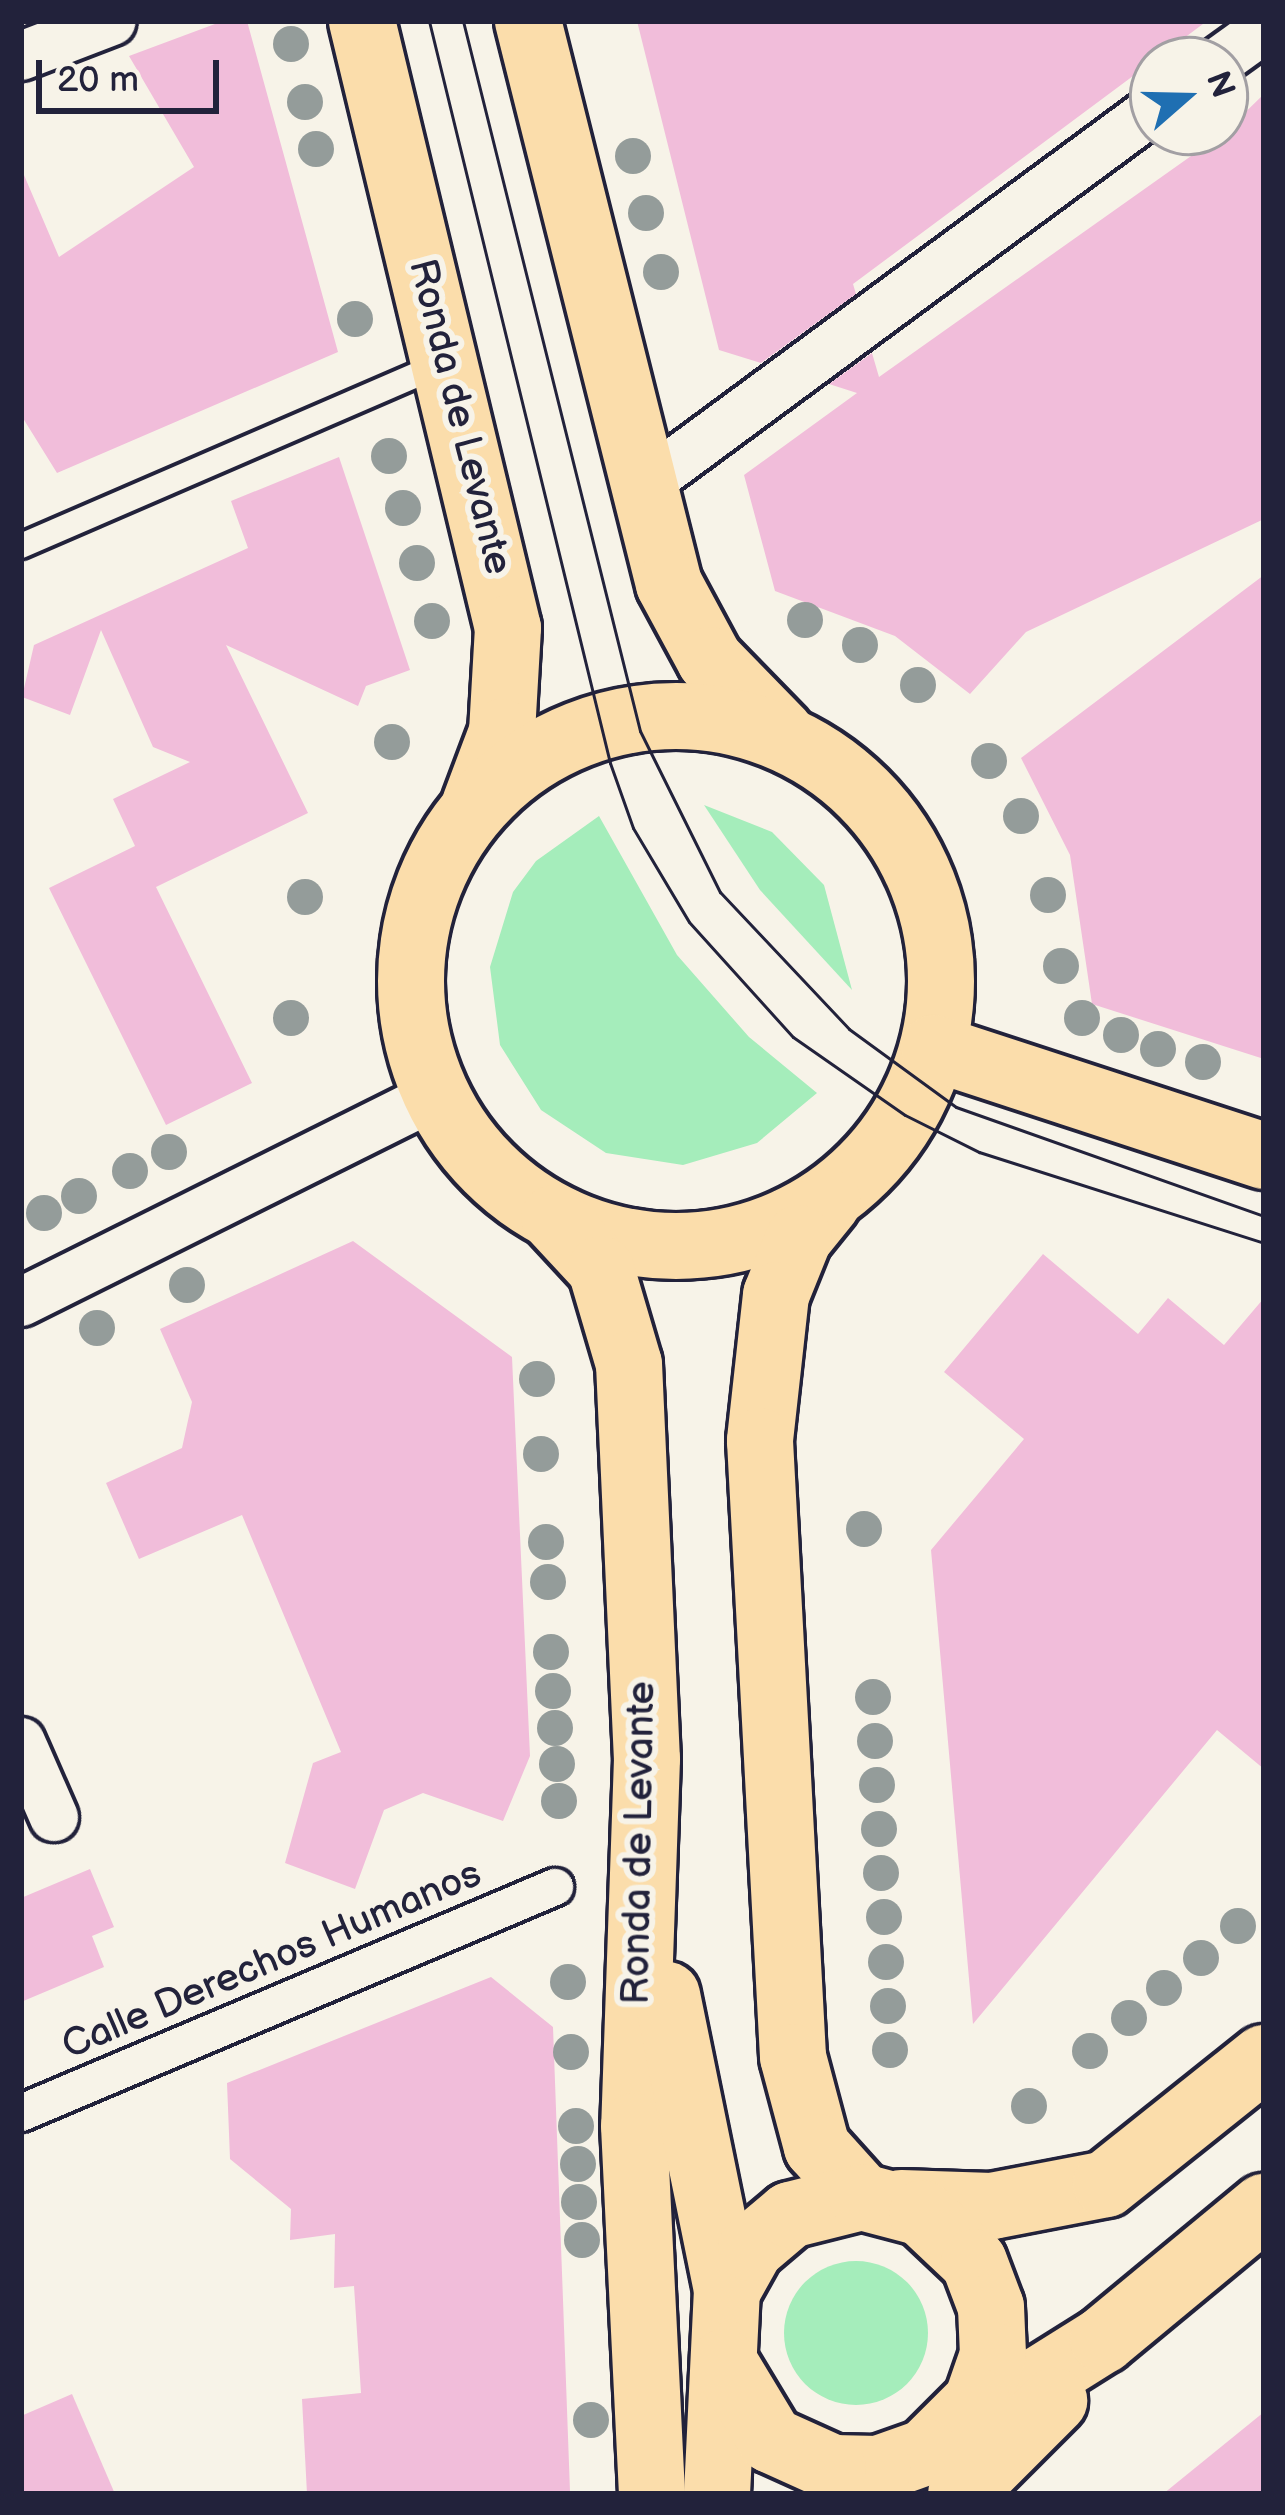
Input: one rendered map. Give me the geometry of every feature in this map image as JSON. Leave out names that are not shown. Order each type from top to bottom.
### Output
[{"type":"main road","name":"Ronda de Levante","points":[[362,21],[508,628],[502,732],[471,812]]},
{"type":"main road","points":[[528,21],[643,486],[689,628],[730,687],[875,806],[916,871],[938,945],[934,1048],[888,1142],[835,1195],[780,1281],[760,1442],[793,2057],[817,2147],[880,2200],[959,2242],[991,2307],[986,2378],[954,2466]]},
{"type":"main road","points":[[799,746],[704,717],[636,718],[550,746],[471,812],[425,893],[411,962],[416,1033],[436,1095],[486,1165],[551,1216],[643,1246],[704,1246],[771,1230],[835,1195]]},
{"type":"main road","points":[[934,1048],[1264,1156]]},
{"type":"main road","name":"Ronda de Levante","points":[[551,1216],[601,1269],[624,1333],[647,1759],[634,2126],[652,2494]]},
{"type":"main road","points":[[647,1759],[673,2042],[727,2291],[717,2494]]},
{"type":"main road","points":[[727,2291],[779,2222],[812,2204],[880,2200],[992,2206],[1106,2184],[1264,2058]]},
{"type":"main road","points":[[724,2362],[755,2423],[790,2452],[865,2481],[954,2466],[1264,2206]]},
{"type":"street","points":[[21,56],[112,21]]},
{"type":"street","points":[[643,486],[1129,128]]},
{"type":"street","points":[[21,1302],[436,1095]]},
{"type":"street","points":[[21,1742],[54,1817]]},
{"type":"street","name":"Calle Derechos Humanos","points":[[21,2113],[555,1887]]},
{"type":"lane","points":[[21,546],[446,362]]},
{"type":"green space","points":[[704,805],[772,832],[824,885],[852,990],[760,890]]},
{"type":"green space","points":[[599,816],[677,955],[749,1037],[817,1093],[757,1143],[683,1165],[606,1153],[541,1110],[500,1045],[490,967],[513,892],[536,861]]},
{"type":"green space","points":[[856,2261],[884,2266],[907,2282],[923,2305],[928,2333],[923,2361],[907,2384],[884,2400],[856,2405],[828,2400],[805,2384],[789,2361],[784,2333],[789,2305],[805,2282],[828,2266]]},
{"type":"building","points":[[223,21],[247,21],[338,352],[57,473],[21,415],[21,168],[59,257],[194,167],[129,56]]},
{"type":"building","points":[[637,21],[1207,21],[1187,36],[1129,36],[1129,79],[853,284],[856,294],[761,363],[719,350]]},
{"type":"building","points":[[1264,94],[1264,519],[1026,632],[970,694],[895,636],[775,591],[744,475],[857,393],[829,384],[872,353],[879,377],[1191,156],[1249,156],[1249,109]]},
{"type":"building","points":[[339,457],[410,670],[366,686],[358,706],[226,645],[308,813],[156,887],[252,1083],[166,1125],[49,888],[135,846],[113,799],[190,762],[153,747],[101,630],[70,715],[22,697],[34,645],[248,548],[231,501]]},
{"type":"building","points":[[1264,575],[1264,1059],[1092,1004],[1070,855],[1021,758]]},
{"type":"building","points":[[353,1241],[512,1357],[530,1756],[503,1821],[423,1793],[384,1810],[355,1889],[285,1863],[313,1763],[341,1752],[242,1515],[139,1559],[106,1483],[182,1448],[192,1402],[160,1329]]},
{"type":"building","points":[[1043,1254],[1138,1334],[1168,1298],[1224,1345],[1264,1298],[1264,1769],[1217,1730],[973,2024],[931,1550],[1024,1439],[944,1372]]},
{"type":"building","points":[[90,1869],[114,1927],[92,1936],[104,1967],[21,2002],[21,1898]]},
{"type":"building","points":[[491,1977],[553,2027],[570,2491],[307,2494],[302,2399],[361,2393],[354,2286],[334,2288],[335,2234],[290,2240],[291,2209],[230,2159],[227,2083]]},
{"type":"building","points":[[72,2394],[115,2494],[21,2494],[21,2416]]},
{"type":"building","points":[[1264,2412],[1264,2494],[1163,2494]]},
{"type":"tram line","points":[[429,21],[610,763],[633,828],[689,922],[793,1037],[905,1115],[979,1152],[1264,1243]]},
{"type":"tram line","points":[[463,21],[640,731],[720,892],[849,1029],[956,1107],[1264,1216]]}]
